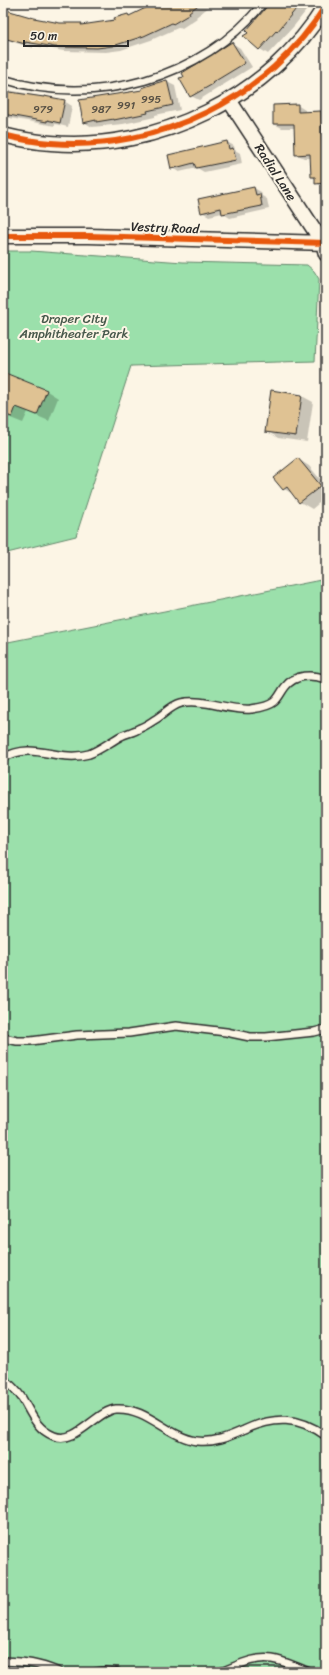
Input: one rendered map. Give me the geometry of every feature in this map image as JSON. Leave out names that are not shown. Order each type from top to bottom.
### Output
[{"type":"street","points":[[3,135],[52,143],[78,144],[128,139],[152,134],[174,126],[212,110],[270,71],[288,54],[324,13]]},
{"type":"street","name":"Radial Lane","points":[[229,100],[325,247]]},
{"type":"street","name":"Vestry Road","points":[[3,236],[89,236],[325,247]]},
{"type":"lane","points":[[3,79],[32,86],[78,90],[123,86],[146,80],[181,67],[208,52],[244,24],[263,3]]},
{"type":"lane","points":[[3,758],[13,752],[33,750],[62,756],[75,756],[89,753],[104,747],[121,736],[140,729],[181,703],[203,703],[235,709],[251,709],[266,706],[274,702],[285,686],[301,676],[311,675],[326,679]]},
{"type":"lane","points":[[3,1038],[17,1041],[31,1041],[77,1035],[129,1033],[176,1026],[255,1037],[314,1032],[326,1029]]},
{"type":"lane","points":[[3,1378],[21,1397],[33,1420],[44,1432],[56,1437],[75,1433],[108,1412],[116,1409],[140,1414],[160,1422],[178,1435],[197,1440],[214,1441],[229,1438],[259,1424],[291,1420],[304,1423],[326,1436]]},
{"type":"lane","points":[[221,1672],[258,1659],[271,1659],[310,1672]]},
{"type":"lane","points":[[3,1661],[29,1662],[42,1665],[59,1672]]},
{"type":"lane","points":[[97,1672],[105,1670],[117,1672]]},
{"type":"green space","name":"Draper City Amphitheater Park","points":[[3,251],[31,251],[183,262],[307,265],[314,271],[319,279],[315,361],[131,366],[76,536],[3,554]]},
{"type":"green space","points":[[326,579],[326,1672],[3,1672],[3,643]]},
{"type":"building","points":[[156,3],[201,3],[189,12],[190,14],[173,24],[172,23],[144,36],[113,46],[97,48],[55,47],[25,42],[25,44],[3,38],[3,9],[34,18],[60,23],[82,23],[81,25],[115,20],[114,18],[128,14],[129,16]]},
{"type":"building","points":[[270,3],[301,3],[277,32],[276,31],[259,50],[243,36],[248,33],[246,31]]},
{"type":"building","points":[[232,42],[245,63],[190,97],[179,78],[184,77],[182,73]]},
{"type":"building","points":[[167,80],[173,105],[147,111],[148,113],[114,120],[96,122],[96,120],[83,123],[79,100],[142,90],[142,88]]},
{"type":"building","points":[[3,91],[65,100],[60,123],[3,114]]},
{"type":"building","points":[[298,104],[298,112],[321,111],[323,163],[326,163],[326,183],[315,184],[315,177],[311,177],[310,154],[295,155],[294,124],[273,124],[273,105]]},
{"type":"building","points":[[227,141],[229,149],[233,148],[236,160],[196,168],[194,163],[171,169],[168,155]]},
{"type":"building","points":[[254,187],[256,195],[260,194],[262,206],[222,214],[221,208],[201,213],[198,199]]},
{"type":"building","points":[[3,372],[47,390],[37,415],[16,407],[12,417],[3,414]]},
{"type":"building","points":[[271,390],[302,395],[296,436],[265,432]]},
{"type":"building","points":[[298,458],[321,486],[299,503],[287,487],[283,490],[273,478]]},
{"type":"cycle path","points":[[3,135],[45,143],[91,143],[131,138],[170,128],[208,112],[243,91],[274,67],[302,38],[326,5]]},
{"type":"cycle path","points":[[3,236],[89,236],[326,243]]}]
